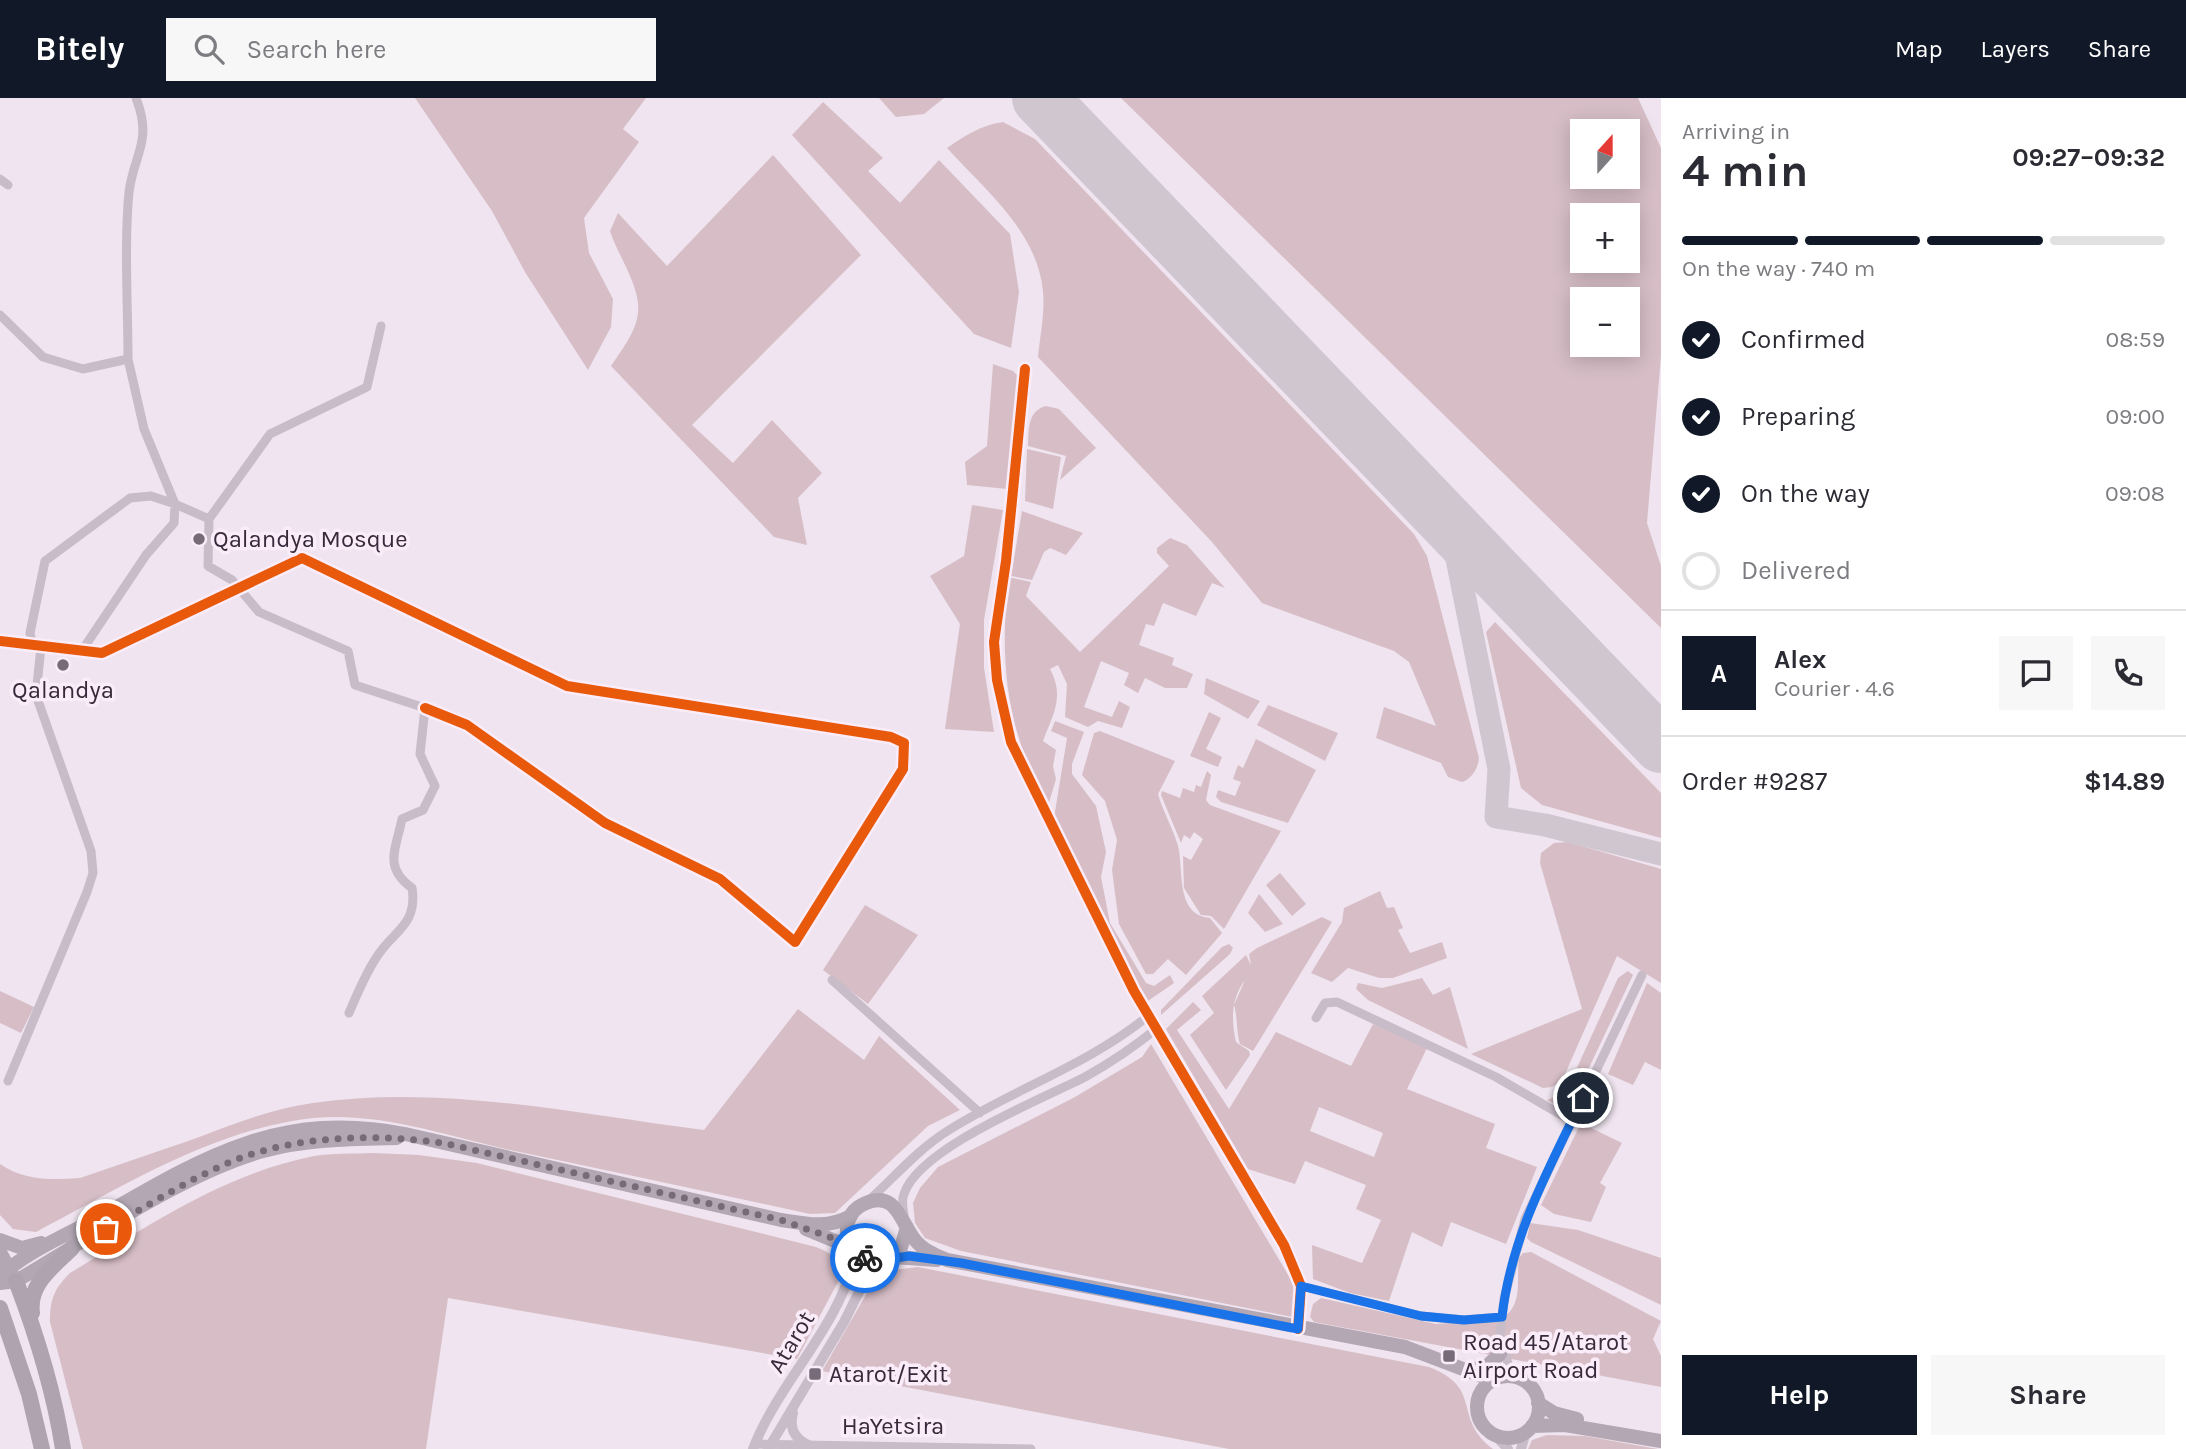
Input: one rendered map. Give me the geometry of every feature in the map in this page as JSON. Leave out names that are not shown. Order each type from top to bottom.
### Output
[{"type":"highway","points":[[6,1277],[72,1240],[200,1176],[264,1151],[325,1140],[399,1138],[443,1143],[781,1220],[821,1226],[832,1225],[851,1216],[866,1203],[884,1201],[899,1210],[923,1249],[961,1263]]},
{"type":"highway","points":[[851,1216],[847,1232],[854,1250]]},
{"type":"highway","points":[[781,1220],[854,1250],[868,1260],[888,1258],[961,1263],[1405,1348],[1494,1380],[1511,1376],[1528,1384],[1538,1403],[1538,1415],[1529,1429]]},
{"type":"highway","points":[[888,1258],[904,1244],[906,1222]]},
{"type":"highway","points":[[0,1240],[22,1248],[72,1240]]},
{"type":"highway","points":[[63,1449],[30,1302],[33,1290],[72,1240]]},
{"type":"highway","points":[[0,1252],[6,1277],[35,1329]]},
{"type":"highway","points":[[0,1308],[29,1394],[42,1449]]},
{"type":"highway","points":[[1459,1369],[1486,1367],[1500,1354]]},
{"type":"highway","points":[[1459,1369],[1479,1395],[1479,1418],[1494,1434],[1511,1437],[1529,1429],[1565,1424],[1661,1441]]},
{"type":"highway","points":[[1479,1395],[1494,1380]]},
{"type":"highway","points":[[1538,1403],[1566,1416],[1661,1433]]},
{"type":"street","points":[[81,652],[146,555],[174,523],[176,504],[144,429],[128,359],[129,190],[143,145],[143,123],[136,98]]},
{"type":"street","points":[[0,315],[43,357],[83,369],[128,359]]},
{"type":"street","points":[[0,641],[102,653],[240,588],[302,558],[567,686],[891,737],[904,743],[904,769],[794,942],[720,879],[605,823],[467,726],[425,708],[355,685],[348,651],[259,612],[240,588],[232,580],[208,566],[209,519],[270,434],[367,387],[381,326]]},
{"type":"street","points":[[1025,369],[1006,561],[994,642],[997,680],[1012,742],[1025,775],[1148,1016],[1283,1245],[1301,1286],[1298,1329]]},
{"type":"street","points":[[8,1081],[93,873],[91,851],[36,695],[37,647],[30,633],[45,561],[130,498],[151,496],[209,519]]},
{"type":"street","points":[[349,1013],[377,955],[407,924],[414,897],[412,888],[398,878],[392,864],[402,819],[423,810],[435,786],[420,754],[425,708]]},
{"type":"street","points":[[1494,1380],[1514,1252],[1524,1219],[1642,975]]},
{"type":"street","points":[[832,980],[980,1113]]},
{"type":"street","points":[[1316,1018],[1325,1003],[1337,1002],[1496,1077],[1572,1121]]},
{"type":"street","points":[[866,1203],[932,1141],[1079,1062],[1148,1016]]},
{"type":"street","points":[[906,1222],[903,1196],[907,1188],[941,1154],[970,1135],[1087,1076],[1156,1029]]},
{"type":"street","name":"Atarot","points":[[754,1447],[831,1315],[850,1274],[854,1250]]},
{"type":"street","name":"Atarot","points":[[770,1447],[868,1274],[888,1258]]},
{"type":"street","points":[[1301,1286],[1421,1316],[1464,1320],[1502,1317]]},
{"type":"street","points":[[1502,1335],[1511,1376]]},
{"type":"street","points":[[794,1405],[791,1427],[799,1440],[808,1445]]},
{"type":"street","points":[[1521,1449],[1529,1429]]},
{"type":"street","points":[[1494,1434],[1508,1449]]},
{"type":"street","name":"HaYetsira","points":[[754,1447],[808,1445],[1031,1449]]},
{"type":"shaded area","points":[[415,98],[646,98],[623,129],[639,142],[584,218],[589,253],[613,299],[611,327],[588,370],[525,272],[492,211]]},
{"type":"shaded area","points":[[879,98],[944,98],[924,114],[896,117]]},
{"type":"shaded area","points":[[1121,98],[1638,98],[1661,148],[1661,356],[1647,523],[1661,566],[1661,628]]},
{"type":"shaded area","points":[[823,102],[883,158],[868,171],[900,203],[939,160],[1010,234],[1019,292],[1011,348],[974,334],[792,135]]},
{"type":"shaded area","points":[[1003,122],[1035,139],[1414,534],[1427,556],[1479,758],[1472,776],[1462,782],[1448,777],[1441,763],[1376,738],[1384,707],[1436,726],[1409,662],[1394,651],[1262,603],[1212,542],[1038,357],[1043,292],[1039,270],[1031,250],[993,196],[947,148],[980,128]]},
{"type":"shaded area","points":[[773,155],[861,255],[692,425],[733,463],[772,420],[822,473],[798,498],[807,545],[774,537],[611,366],[631,334],[638,313],[633,282],[610,231],[618,213],[667,266]]},
{"type":"shaded area","points":[[993,364],[1013,371],[1019,377],[1007,489],[967,485],[965,462],[987,446]]},
{"type":"shaded area","points":[[1046,406],[1059,409],[1096,448],[1060,480],[1066,456],[1028,446],[1032,417],[1040,408]]},
{"type":"shaded area","points":[[1027,449],[1061,457],[1053,509],[1025,501]]},
{"type":"shaded area","points":[[972,505],[1003,510],[984,620],[984,668],[994,732],[945,729],[960,624],[930,576],[964,556]]},
{"type":"shaded area","points":[[1022,511],[1083,533],[1066,555],[1050,548],[1044,552],[1032,580],[1011,576]]},
{"type":"shaded area","points":[[1170,538],[1187,545],[1225,588],[1212,583],[1196,616],[1163,603],[1154,626],[1146,624],[1139,645],[1174,658],[1172,665],[1193,674],[1187,688],[1165,688],[1145,678],[1138,693],[1124,685],[1129,673],[1101,661],[1084,707],[1112,717],[1119,701],[1130,707],[1122,728],[1098,721],[1088,727],[1065,717],[1067,684],[1058,665],[1050,669],[1057,688],[1057,697],[1054,714],[1043,741],[1056,750],[1053,766],[1056,779],[1048,806],[1022,749],[1009,695],[1005,639],[1008,577],[1031,582],[1026,596],[1080,652],[1169,566],[1157,553],[1157,548]]},
{"type":"shaded area","points":[[1495,622],[1661,793],[1661,838],[1542,805],[1521,788],[1486,632]]},
{"type":"shaded area","points":[[1206,678],[1260,701],[1248,719],[1204,694]]},
{"type":"shaded area","points":[[1268,705],[1338,733],[1325,761],[1257,725]]},
{"type":"shaded area","points":[[1209,712],[1221,718],[1206,749],[1222,757],[1218,767],[1190,756]]},
{"type":"shaded area","points":[[1055,721],[1084,732],[1072,764],[1072,774],[1096,806],[1106,852],[1101,877],[1110,923],[1146,983],[1154,986],[1170,975],[1174,983],[1148,1001],[1129,972],[1054,818],[1067,738],[1051,731]]},
{"type":"shaded area","points":[[1100,731],[1175,761],[1158,794],[1178,846],[1183,890],[1191,909],[1210,918],[1222,933],[1186,975],[1168,959],[1153,974],[1146,974],[1119,924],[1112,870],[1117,840],[1105,801],[1082,775],[1094,733]]},
{"type":"shaded area","points":[[1256,739],[1316,770],[1288,823],[1221,802],[1216,797],[1218,790],[1235,796],[1241,782],[1233,779],[1238,765],[1243,768]]},
{"type":"shaded area","points":[[1207,771],[1211,775],[1206,800],[1210,805],[1281,831],[1224,929],[1211,916],[1201,915],[1184,888],[1183,856],[1191,860],[1203,839],[1194,832],[1190,839],[1184,835],[1181,843],[1161,795],[1162,791],[1180,798],[1183,788],[1194,792],[1196,785],[1201,787]]},
{"type":"shaded area","points":[[1568,842],[1661,869],[1661,983],[1617,956],[1562,1081],[1552,1087],[1543,1088],[1471,1054],[1582,1009],[1540,863],[1541,853],[1554,843]]},
{"type":"shaded area","points":[[1280,873],[1306,904],[1292,916],[1266,885]]},
{"type":"shaded area","points":[[1380,891],[1387,908],[1394,907],[1403,928],[1398,930],[1410,953],[1442,942],[1447,958],[1393,978],[1379,978],[1348,968],[1332,982],[1311,973],[1342,922],[1344,908]]},
{"type":"shaded area","points":[[1259,894],[1283,924],[1265,932],[1248,913]]},
{"type":"shaded area","points":[[865,905],[918,935],[868,1004],[823,970]]},
{"type":"shaded area","points":[[1322,917],[1332,922],[1253,1051],[1240,1044],[1234,1005],[1236,1042],[1249,1051],[1250,1055],[1226,1090],[1190,1035],[1214,1013],[1202,996],[1246,955],[1251,965],[1249,954],[1257,948]]},
{"type":"shaded area","points":[[1229,944],[1233,948],[1230,954],[1161,1015],[1161,1010],[1222,947]]},
{"type":"shaded area","points":[[1628,971],[1633,975],[1568,1112],[1547,1100],[1561,1094],[1570,1083],[1618,978]]},
{"type":"shaded area","points":[[1422,978],[1433,995],[1450,987],[1468,1049],[1368,1000],[1356,989],[1358,983],[1382,988]]},
{"type":"shaded area","points":[[1647,983],[1661,993],[1661,1070],[1645,1062],[1633,1085],[1608,1074]]},
{"type":"shaded area","points":[[0,991],[34,1007],[21,1033],[0,1023]]},
{"type":"shaded area","points":[[1193,1002],[1201,1010],[1177,1030],[1229,1109],[1276,1032],[1351,1066],[1373,1024],[1428,1046],[1407,1089],[1495,1124],[1486,1148],[1537,1167],[1506,1244],[1451,1222],[1442,1247],[1412,1232],[1389,1301],[1350,1293],[1313,1279],[1312,1245],[1362,1263],[1381,1220],[1356,1209],[1366,1185],[1305,1161],[1295,1184],[1248,1169],[1166,1029]],"holes":[[[1319,1107],[1383,1133],[1374,1157],[1310,1131]]]},
{"type":"shaded area","points":[[798,1009],[864,1060],[879,1036],[960,1110],[928,1126],[835,1213],[810,1214],[510,1150],[402,1124],[348,1117],[292,1121],[224,1139],[129,1182],[36,1232],[13,1229],[0,1215],[0,1164],[9,1170],[29,1176],[49,1179],[80,1178],[251,1118],[313,1103],[362,1098],[460,1099],[558,1109],[704,1130]]},
{"type":"shaded area","points":[[1151,1044],[1296,1289],[1292,1317],[961,1251],[925,1238],[915,1223],[913,1203],[920,1188],[938,1167],[1075,1097],[1142,1057]]},
{"type":"shaded area","points":[[1581,1123],[1622,1143],[1600,1183],[1606,1187],[1591,1222],[1554,1214],[1541,1205]]},
{"type":"shaded area","points":[[373,1153],[419,1155],[477,1163],[816,1247],[837,1261],[840,1278],[797,1359],[448,1298],[426,1449],[83,1449],[50,1322],[54,1295],[70,1273],[157,1220],[248,1175],[314,1156]]},
{"type":"shaded area","points":[[1530,1223],[1578,1230],[1661,1258],[1661,1305],[1531,1242],[1527,1238]]},
{"type":"shaded area","points":[[1531,1252],[1661,1321],[1653,1339],[1661,1356],[1661,1387],[1314,1322],[1310,1317],[1313,1304],[1321,1298],[1436,1324],[1500,1319],[1508,1314],[1516,1300],[1519,1258],[1523,1253]]},
{"type":"shaded area","points":[[918,1267],[1429,1367],[1457,1385],[1463,1394],[1473,1426],[1493,1449],[1229,1449],[822,1371],[875,1279],[885,1271]]},
{"type":"shaded area","points":[[1547,1435],[1585,1436],[1658,1449],[1528,1449],[1532,1440]]},
{"type":"taxiway","points":[[1451,529],[1499,769],[1496,817],[1545,825],[1661,854]]},
{"type":"runway","points":[[1040,98],[1661,745]]},
{"type":"cycle path","points":[[1025,369],[1006,561],[994,642],[997,680],[1011,742],[1134,991],[1284,1245],[1301,1286],[1298,1329]]},
{"type":"cycle path","points":[[0,641],[102,653],[302,558],[567,686],[891,737],[904,743],[903,769],[795,942],[720,879],[605,823],[467,725],[425,708]]},
{"type":"way so far","points":[[106,1229],[200,1176],[243,1157],[308,1142],[399,1138],[443,1143],[781,1220],[835,1239],[865,1258]]},
{"type":"place","name":"Qalandya Mosque","points":[[199,539]]},
{"type":"place","name":"Qalandya","points":[[63,665]]},
{"type":"place","name":"Road 45/Atarot Airport Road","points":[[1449,1356]]},
{"type":"place","name":"Atarot/Exit","points":[[815,1374]]},
{"type":"route","points":[[865,1258],[876,1261],[893,1256],[909,1256],[961,1263],[1298,1329],[1301,1286],[1312,1286],[1421,1316],[1464,1320],[1502,1317],[1514,1252],[1524,1219],[1583,1098]]}]
